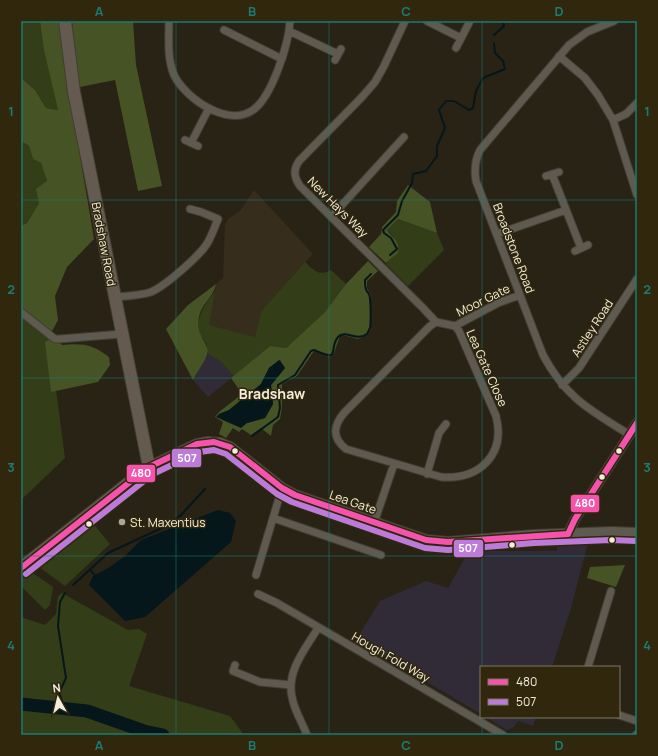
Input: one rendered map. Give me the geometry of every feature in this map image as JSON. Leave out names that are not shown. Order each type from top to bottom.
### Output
[{"type":"main road","name":"Bradshaw Road","points":[[65,21],[74,92],[149,467]]},
{"type":"main road","name":"Lea Gate","points":[[149,467],[197,444],[208,442],[220,443],[230,447],[282,488],[307,500],[415,538],[436,542],[568,534],[617,532],[637,533]]},
{"type":"main road","points":[[21,568],[149,467]]},
{"type":"street","points":[[169,21],[169,53],[174,75],[180,84],[188,94],[209,108],[233,115],[245,114],[253,110],[261,102],[270,86],[282,58],[290,21]]},
{"type":"street","name":"New Hays Way","points":[[405,21],[384,66],[374,82],[362,97],[300,161],[295,169],[295,177],[300,186],[436,322]]},
{"type":"street","points":[[427,21],[461,38]]},
{"type":"street","name":"Broadstone Road","points":[[614,21],[587,32],[576,39],[559,56],[480,150],[477,156],[475,172],[476,181],[543,355],[552,371],[562,385],[584,406],[630,435]]},
{"type":"street","points":[[456,48],[469,23]]},
{"type":"street","points":[[289,31],[338,54]]},
{"type":"street","points":[[227,34],[282,58]]},
{"type":"street","points":[[559,56],[585,78],[598,95],[613,120],[637,195]]},
{"type":"street","points":[[613,120],[626,114],[637,103]]},
{"type":"street","points":[[192,143],[209,108]]},
{"type":"street","points":[[331,217],[404,137]]},
{"type":"street","points":[[552,174],[581,248]]},
{"type":"street","points":[[114,297],[143,294],[160,287],[203,250],[209,241],[218,219],[202,212],[190,209]]},
{"type":"street","points":[[497,234],[566,210]]},
{"type":"street","name":"Astley Road","points":[[562,385],[579,368],[637,279]]},
{"type":"street","name":"Moor Gate","points":[[455,326],[498,303],[520,294]]},
{"type":"street","points":[[21,312],[55,339],[59,340],[122,334]]},
{"type":"street","name":"Lea Gate Close","points":[[436,322],[455,326],[459,331],[496,416],[499,430],[498,438],[493,453],[488,461],[481,468],[472,473],[452,478],[427,474],[346,449],[337,440],[336,434],[338,420],[344,413],[430,326],[436,322]]},
{"type":"street","points":[[568,534],[575,519],[637,423]]},
{"type":"street","points":[[427,474],[439,433],[446,424]]},
{"type":"street","points":[[374,523],[394,464]]},
{"type":"street","points":[[256,575],[282,488]]},
{"type":"street","points":[[273,518],[381,554]]},
{"type":"street","points":[[267,598],[270,590]]},
{"type":"street","points":[[588,666],[611,591]]},
{"type":"street","name":"Hough Fold Way","points":[[258,594],[504,735]]},
{"type":"street","points":[[307,735],[294,705],[291,685],[294,670],[318,628]]},
{"type":"street","points":[[236,665],[233,671],[252,680],[265,683],[291,685]]},
{"type":"street","points":[[620,715],[637,721]]},
{"type":"shaded area","points":[[254,190],[313,254],[261,311],[255,337],[208,325],[216,284],[223,278],[225,224],[228,219],[240,211]]},
{"type":"shaded area","points":[[208,354],[220,361],[234,376],[208,397],[193,380]]},
{"type":"shaded area","points":[[279,360],[285,368],[271,385],[273,404],[265,418],[247,423],[241,428],[216,417],[219,414],[229,410],[261,384],[269,368]]},
{"type":"shaded area","points":[[218,510],[230,513],[236,521],[231,542],[145,617],[125,621],[89,585],[93,576],[110,567],[125,556],[141,540]]},
{"type":"shaded area","points":[[589,539],[571,608],[552,666],[480,666],[480,713],[356,640],[380,601],[426,581],[448,588],[470,549],[484,548],[491,551],[557,551],[557,540]]},
{"type":"shaded area","points":[[487,718],[536,718],[533,726],[518,721],[514,727],[507,730]]},
{"type":"green space","points":[[21,21],[40,21],[44,51],[58,110],[46,108],[35,90],[21,78]]},
{"type":"green space","points":[[40,21],[61,21],[66,73],[94,239],[67,267],[55,296],[58,320],[49,337],[21,315],[21,226],[27,223],[39,203],[36,189],[47,181],[41,163],[33,159],[29,146],[21,141],[21,78],[35,90],[46,108],[58,110],[44,51]]},
{"type":"green space","points":[[72,21],[133,21],[136,65],[162,186],[138,191],[115,80],[80,87],[76,69]]},
{"type":"green space","points":[[21,141],[29,146],[33,159],[41,163],[47,181],[39,203],[27,223],[21,226]]},
{"type":"green space","points":[[408,185],[430,202],[437,233],[398,219],[387,230],[397,242],[398,253],[386,263],[369,247],[381,234],[382,227],[396,212],[397,201]]},
{"type":"green space","points":[[398,219],[437,233],[444,250],[408,286],[386,264],[398,252],[396,241],[387,230]]},
{"type":"green space","points":[[368,261],[378,271],[367,281],[367,288],[371,295],[371,329],[367,335],[358,339],[343,335],[340,336],[334,353],[329,357],[314,351],[297,376],[282,384],[282,408],[280,419],[273,425],[271,436],[261,428],[251,435],[242,429],[239,432],[233,428],[226,438],[219,434],[223,422],[215,417],[219,412],[242,394],[231,378],[270,346],[286,348],[324,313],[346,284]],"holes":[[[280,360],[285,368],[271,385],[273,404],[265,418],[247,423],[219,414],[229,410],[261,384],[269,368]]]},
{"type":"green space","points":[[305,262],[320,273],[331,270],[346,284],[324,313],[286,348],[270,346],[234,376],[220,361],[208,354],[207,345],[200,334],[199,328],[200,316],[205,306],[215,291],[209,325],[255,337],[261,311]]},
{"type":"green space","points":[[216,284],[213,293],[200,312],[198,324],[199,331],[208,352],[193,380],[166,329],[188,305]]},
{"type":"green space","points":[[21,315],[49,337],[65,458],[21,500]]},
{"type":"green space","points":[[55,337],[62,345],[87,345],[98,349],[109,357],[110,365],[98,382],[51,392],[45,342]]},
{"type":"green space","points":[[92,522],[110,544],[65,586],[35,564]]},
{"type":"green space","points":[[625,565],[616,587],[587,578],[590,567]]},
{"type":"green space","points":[[30,571],[53,587],[50,605],[45,610],[21,586],[21,579]]},
{"type":"green space","points":[[62,593],[128,630],[139,629],[147,634],[129,686],[230,716],[244,735],[21,735],[21,617],[45,625],[56,614],[58,596]]},
{"type":"waterway","points":[[494,35],[504,26],[503,21]]},
{"type":"waterway","points":[[390,255],[397,249],[391,238],[384,233],[383,230],[398,215],[402,201],[412,183],[413,174],[426,171],[437,156],[437,146],[445,128],[439,110],[446,101],[454,101],[469,110],[473,108],[476,91],[483,78],[505,69],[503,61],[495,53],[494,43]]},
{"type":"waterway","points":[[252,436],[278,417],[280,408],[278,385],[295,375],[311,351],[314,350],[323,354],[331,355],[333,353],[335,342],[341,335],[344,334],[359,337],[367,334],[370,328],[370,296],[366,290],[365,280],[371,274]]},
{"type":"waterway","points":[[73,585],[108,553],[164,527],[181,515],[205,489]]},
{"type":"waterway","points":[[90,570],[94,574]]},
{"type":"waterway","points":[[65,593],[60,602],[58,626],[66,678],[59,693],[65,708]]},
{"type":"waterway","points":[[21,704],[87,711],[144,731],[163,735]]},
{"type":"transit line","name":"480","points":[[568,534],[575,519],[637,423]]},
{"type":"transit line","name":"480","points":[[21,568],[149,467],[197,444],[214,442],[230,447],[282,488],[295,495],[426,540],[448,542],[568,534]]},
{"type":"transit line","name":"507","points":[[26,574],[153,474],[199,452],[214,450],[226,454],[277,494],[292,502],[425,548],[448,550],[534,543],[611,540],[637,541]]},
{"type":"place","name":"St. Maxentius","points":[[122,522]]},
{"type":"district","name":"Bradshaw","points":[[272,393]]}]
